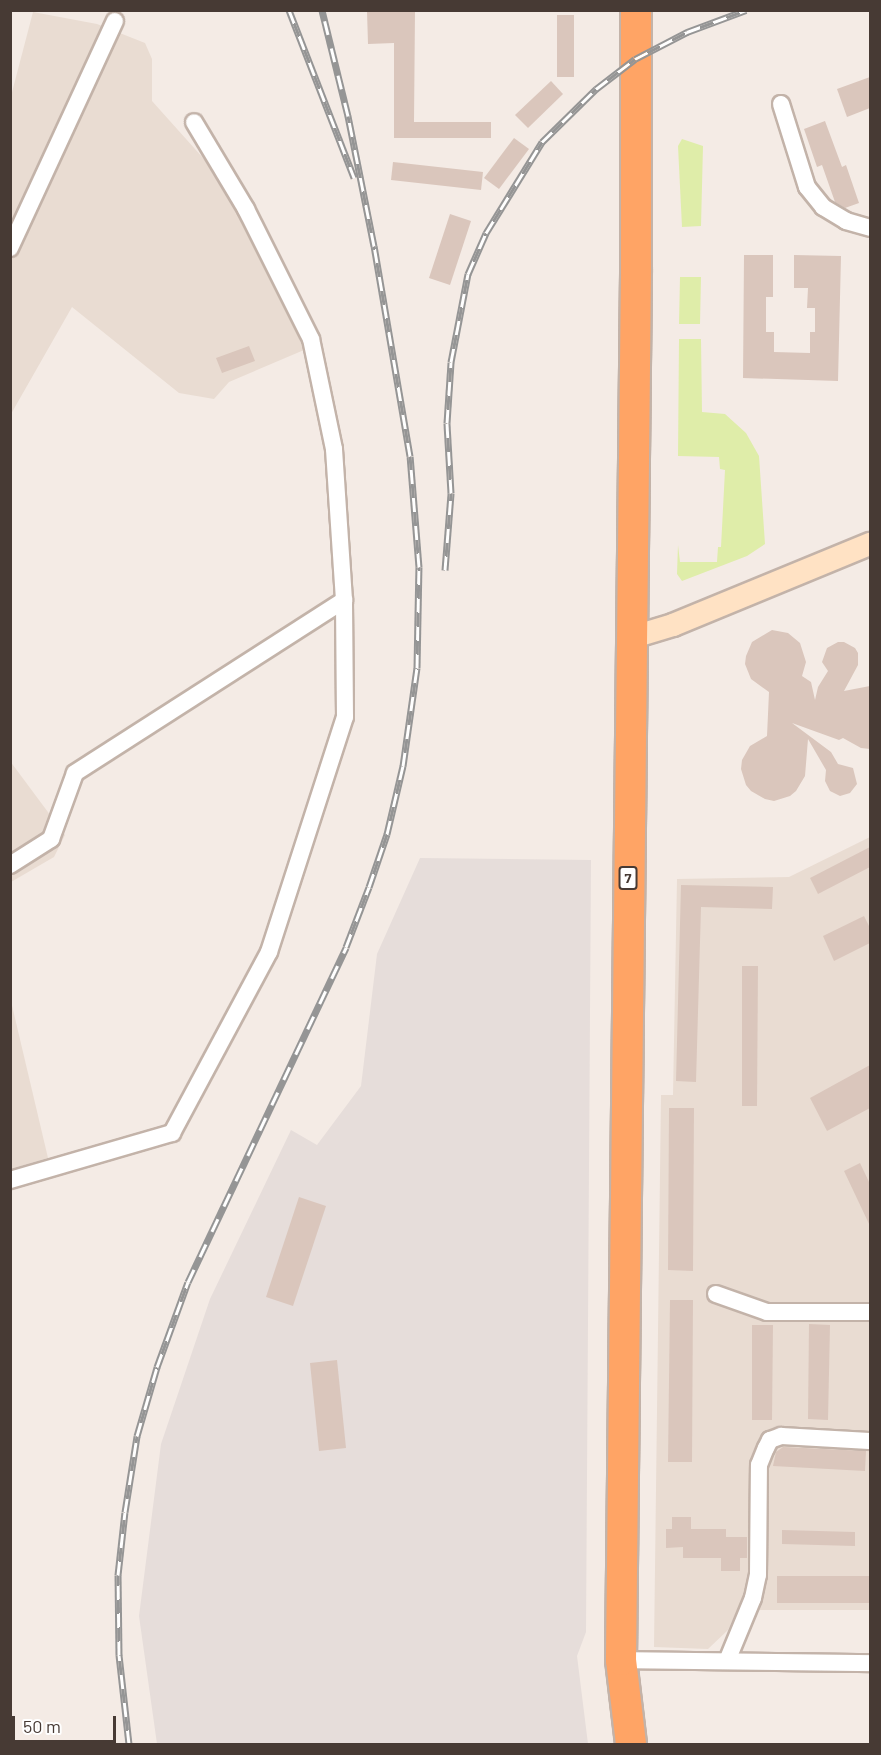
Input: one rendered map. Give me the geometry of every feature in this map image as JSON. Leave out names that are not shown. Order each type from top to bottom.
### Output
[{"type":"highway","name":"7","points":[[631,1744],[621,1660],[630,638],[636,269],[636,10]]},
{"type":"street","points":[[10,248],[115,21]]},
{"type":"street","points":[[781,104],[807,187],[823,207],[846,221],[870,228]]},
{"type":"street","points":[[10,1180],[172,1133],[273,941],[345,717],[344,600],[334,449],[311,339],[246,209],[194,122]]},
{"type":"street","points":[[630,638],[673,625],[870,544]]},
{"type":"street","points":[[10,865],[51,839],[75,774],[344,600]]},
{"type":"street","points":[[716,1294],[767,1312],[870,1312]]},
{"type":"street","points":[[727,1661],[753,1598],[758,1575],[759,1465],[771,1440],[781,1436],[870,1441]]},
{"type":"street","points":[[621,1660],[870,1663]]},
{"type":"shaded area","points":[[33,12],[97,24],[145,43],[152,59],[152,101],[212,168],[262,251],[304,350],[229,382],[214,399],[179,393],[72,307],[11,414],[11,96]]},
{"type":"shaded area","points":[[10,761],[65,835],[54,857],[11,882]]},
{"type":"shaded area","points":[[870,837],[870,1610],[737,1610],[728,1630],[708,1649],[654,1647],[661,1095],[673,1095],[677,879],[789,877]]},
{"type":"shaded area","points":[[420,858],[591,860],[586,1632],[577,1656],[588,1744],[157,1744],[139,1616],[161,1444],[210,1299],[291,1130],[317,1145],[361,1086],[377,954]]},
{"type":"shaded area","points":[[10,997],[48,1158],[11,1169],[10,1169]]},
{"type":"green space","points":[[682,139],[703,146],[701,226],[682,227],[678,146]]},
{"type":"green space","points":[[680,277],[701,277],[700,324],[679,324]]},
{"type":"green space","points":[[679,339],[701,339],[702,412],[725,414],[746,433],[759,456],[765,544],[747,556],[682,581],[677,574],[678,545],[680,562],[717,562],[718,547],[721,547],[725,470],[720,469],[719,457],[678,456]]},
{"type":"building","points":[[367,11],[415,11],[414,122],[491,122],[491,138],[394,138],[394,43],[368,44]]},
{"type":"building","points":[[557,15],[574,15],[574,77],[557,77]]},
{"type":"building","points":[[870,77],[870,108],[847,117],[837,89]]},
{"type":"building","points":[[551,81],[563,94],[528,128],[515,115]]},
{"type":"building","points":[[825,121],[842,167],[846,165],[859,203],[845,208],[835,202],[822,165],[817,167],[804,129]]},
{"type":"building","points":[[514,138],[529,149],[499,189],[484,178]]},
{"type":"building","points":[[393,162],[483,172],[481,190],[391,180]]},
{"type":"building","points":[[450,214],[471,221],[450,285],[429,278]]},
{"type":"building","points":[[744,255],[773,255],[773,297],[766,297],[766,332],[774,332],[774,352],[810,353],[810,332],[815,332],[815,308],[807,308],[808,288],[794,288],[794,255],[841,256],[838,381],[743,378]]},
{"type":"building","points":[[249,346],[255,361],[222,373],[216,358]]},
{"type":"building","points":[[772,630],[788,633],[800,643],[806,662],[802,676],[811,682],[815,700],[818,687],[828,671],[822,662],[827,648],[838,642],[844,642],[855,648],[858,653],[858,665],[844,691],[870,686],[870,749],[861,748],[843,738],[839,740],[792,723],[831,752],[838,764],[853,768],[857,784],[850,793],[840,796],[830,791],[825,781],[826,770],[808,739],[805,776],[790,796],[774,801],[765,799],[751,791],[746,785],[741,769],[742,760],[750,746],[767,736],[769,692],[751,679],[745,664],[746,656],[752,642]]},
{"type":"building","points":[[870,847],[870,867],[818,894],[810,878]]},
{"type":"building","points":[[681,885],[773,887],[772,909],[701,907],[696,1082],[676,1081]]},
{"type":"building","points":[[864,916],[870,928],[870,943],[834,961],[823,936]]},
{"type":"building","points":[[742,966],[758,966],[757,1106],[742,1106]]},
{"type":"building","points":[[870,1065],[870,1108],[827,1131],[810,1098]]},
{"type":"building","points":[[669,1108],[694,1108],[693,1271],[668,1270]]},
{"type":"building","points":[[860,1163],[870,1184],[870,1226],[844,1171]]},
{"type":"building","points":[[299,1197],[326,1206],[293,1306],[266,1297]]},
{"type":"building","points":[[670,1300],[693,1300],[692,1462],[668,1462]]},
{"type":"building","points":[[809,1324],[830,1325],[828,1420],[808,1419]]},
{"type":"building","points":[[752,1325],[773,1325],[772,1420],[752,1420]]},
{"type":"building","points":[[337,1360],[346,1448],[319,1451],[310,1363]]},
{"type":"building","points":[[783,1447],[866,1451],[865,1471],[773,1466],[776,1452]]},
{"type":"building","points":[[672,1517],[691,1517],[691,1529],[726,1529],[726,1537],[747,1537],[747,1558],[740,1558],[740,1571],[721,1571],[721,1558],[683,1558],[683,1547],[666,1548],[666,1529],[672,1529]]},
{"type":"building","points":[[782,1530],[855,1532],[855,1546],[782,1544]]},
{"type":"building","points":[[777,1576],[870,1576],[870,1603],[777,1603]]},
{"type":"railway","points":[[289,10],[354,178]]},
{"type":"railway","points":[[129,1744],[119,1655],[118,1575],[137,1436],[157,1367],[188,1282],[346,947],[369,887],[387,834],[403,766],[417,668],[419,567],[410,456],[374,246],[348,116],[322,10]]},
{"type":"railway","points":[[445,570],[451,493],[447,423],[451,362],[468,274],[486,233],[542,142],[596,89],[635,59],[687,32],[746,10]]}]
